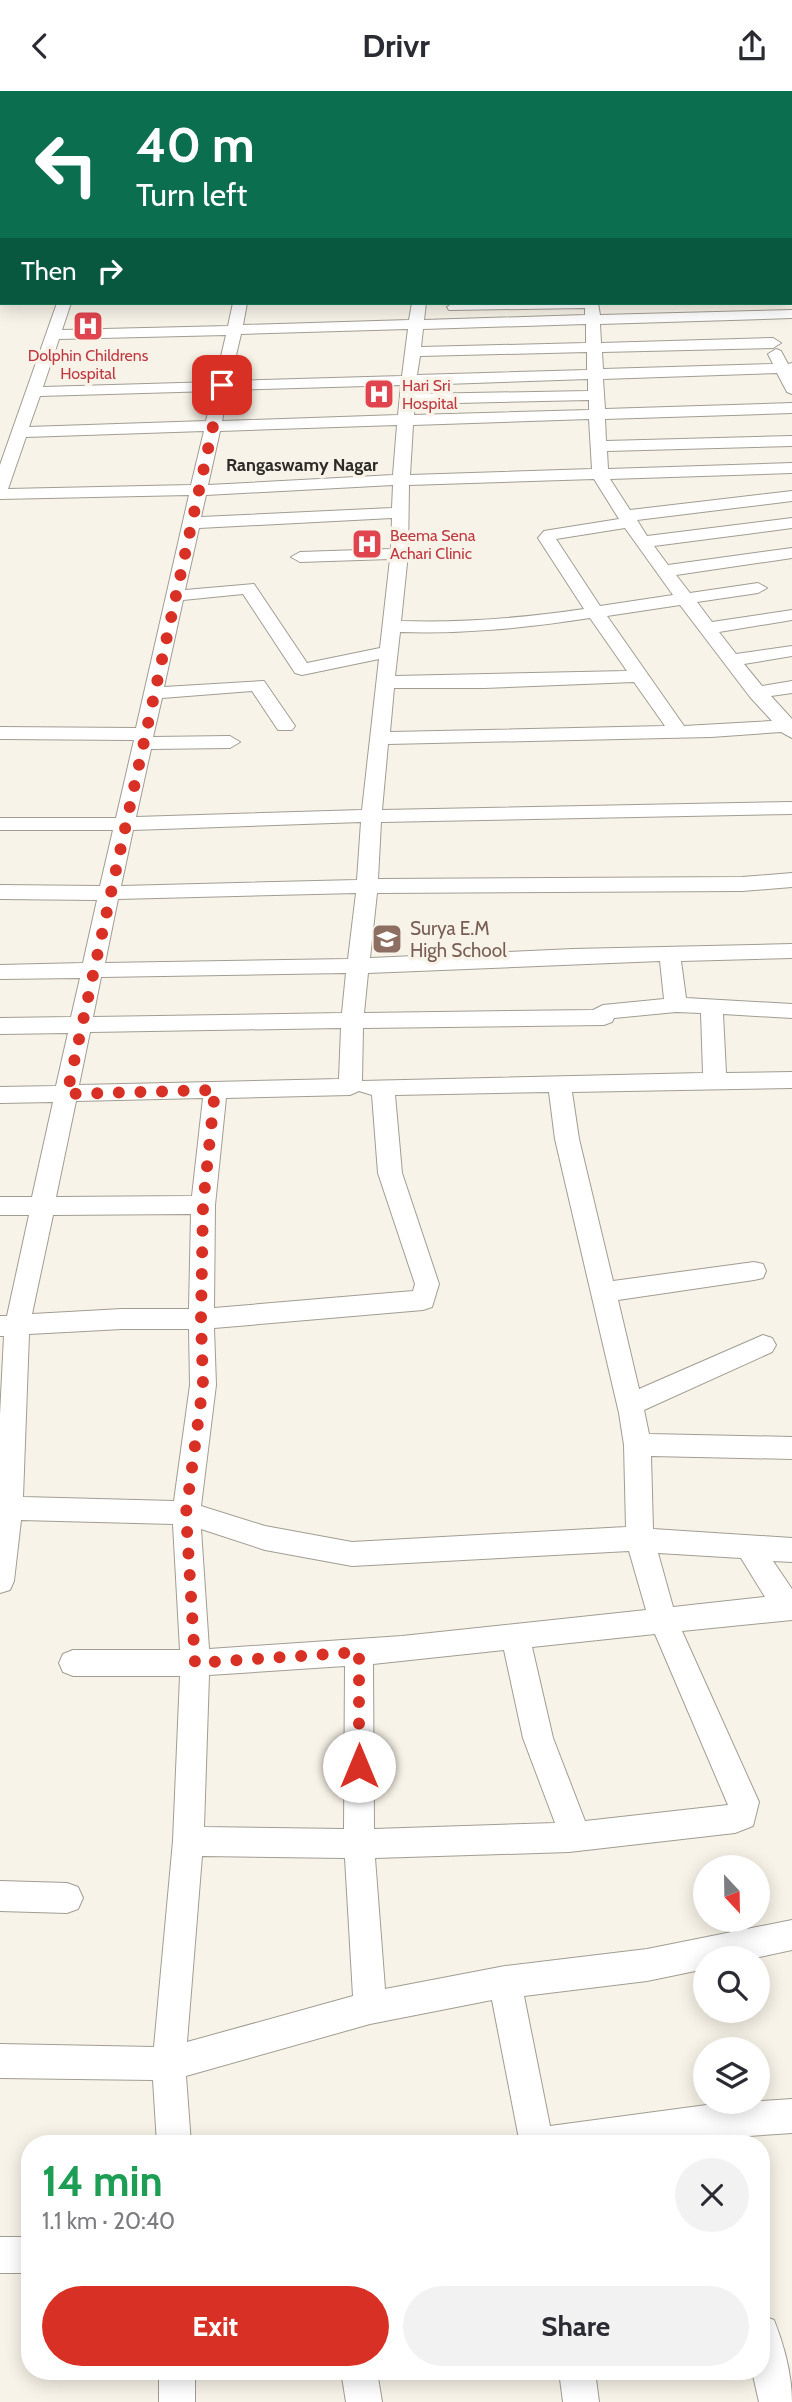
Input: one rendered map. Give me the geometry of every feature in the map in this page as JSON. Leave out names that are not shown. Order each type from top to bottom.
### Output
[{"type":"street","points":[[63,305],[1,485],[199,490],[401,480],[600,476],[792,468]]},
{"type":"street","points":[[1,1571],[9,1327],[45,1206],[92,971],[240,305]]},
{"type":"street","points":[[53,335],[234,331],[426,310],[591,308],[764,310],[792,314]]},
{"type":"street","points":[[426,310],[591,308]]},
{"type":"street","points":[[591,308],[597,373],[600,476],[642,542],[757,693],[790,728]]},
{"type":"street","points":[[350,1087],[352,1021],[367,886],[384,682],[399,554],[408,389],[412,352],[426,310]]},
{"type":"street","points":[[764,310],[773,343],[786,368],[792,390]]},
{"type":"street","points":[[412,352],[773,343]]},
{"type":"street","points":[[408,389],[597,373],[786,368]]},
{"type":"street","points":[[33,392],[222,385],[598,395]]},
{"type":"street","points":[[20,432],[792,408]]},
{"type":"street","points":[[600,446],[792,441]]},
{"type":"street","points":[[678,731],[595,613],[547,536],[628,519],[792,496]]},
{"type":"street","points":[[192,523],[400,513]]},
{"type":"street","points":[[642,542],[792,523]]},
{"type":"street","points":[[665,571],[792,553]]},
{"type":"street","points":[[300,557],[399,554]]},
{"type":"street","points":[[175,596],[248,588],[302,669],[388,652]]},
{"type":"street","points":[[391,626],[490,628],[758,588]]},
{"type":"street","points":[[708,628],[792,615]]},
{"type":"street","points":[[731,660],[792,651]]},
{"type":"street","points":[[384,682],[484,682],[640,676]]},
{"type":"street","points":[[155,693],[257,685],[285,726]]},
{"type":"street","points":[[757,693],[792,687]]},
{"type":"street","points":[[379,738],[790,728]]},
{"type":"street","points":[[0,733],[230,742]]},
{"type":"street","points":[[0,824],[126,824],[792,808]]},
{"type":"street","points":[[0,892],[111,893],[367,886],[742,884],[792,880]]},
{"type":"street","points":[[0,972],[359,966],[792,951]]},
{"type":"street","points":[[670,955],[676,1005]]},
{"type":"street","points":[[0,1026],[603,1014],[676,1005],[792,1011]]},
{"type":"street","points":[[712,1006],[715,1080]]},
{"type":"street","points":[[0,1095],[792,1080]]},
{"type":"street","points":[[188,1841],[359,1844],[576,1836],[735,1819],[742,1816],[744,1803],[663,1620],[640,1540],[637,1445],[630,1405],[567,1139],[559,1084]]},
{"type":"street","points":[[9,1327],[122,1319],[201,1319],[423,1300],[427,1284],[390,1173],[383,1087]]},
{"type":"street","points":[[173,2135],[169,2064],[188,1841],[195,1663],[186,1513],[203,1385],[203,1205],[215,1090]]},
{"type":"street","points":[[0,1206],[203,1205]]},
{"type":"street","points":[[605,1292],[754,1271]]},
{"type":"street","points":[[630,1405],[763,1345]]},
{"type":"street","points":[[637,1445],[792,1448]]},
{"type":"street","points":[[5,1509],[186,1513],[265,1538],[352,1554],[640,1540],[792,1550]]},
{"type":"street","points":[[749,1547],[779,1594],[791,1607]]},
{"type":"street","points":[[74,1663],[195,1663],[359,1652],[791,1607]]},
{"type":"street","points":[[516,1636],[521,1679],[532,1724],[576,1836]]},
{"type":"street","points":[[359,1652],[359,1844],[370,2008]]},
{"type":"street","points":[[0,1896],[67,1898]]},
{"type":"street","points":[[0,2061],[169,2064],[370,2008],[505,1982],[647,1965],[792,1935]]},
{"type":"street","points":[[505,1982],[537,2135]]},
{"type":"street","points":[[672,2135],[717,2132],[792,2116]]},
{"type":"street","points":[[0,2255],[21,2255]]},
{"type":"street","points":[[770,2372],[777,2402]]},
{"type":"street","points":[[177,2380],[177,2402]]},
{"type":"street","points":[[360,2380],[364,2402]]},
{"type":"street","points":[[578,2380],[582,2402]]},
{"type":"place","name":"Dolphin Childrens Hospital","points":[[88,326]]},
{"type":"place","name":"Hari Sri Hospital","points":[[379,394]]},
{"type":"place","name":"Beema Sena Achari Clinic","points":[[367,544]]},
{"type":"place","name":"Surya E.M High School","points":[[387,939]]},
{"type":"district","name":"Rangaswamy Nagar","points":[[302,465]]},
{"type":"route","points":[[222,385],[67,1094],[215,1090],[203,1205],[203,1385],[186,1513],[195,1663],[359,1652],[359,1766]]}]
